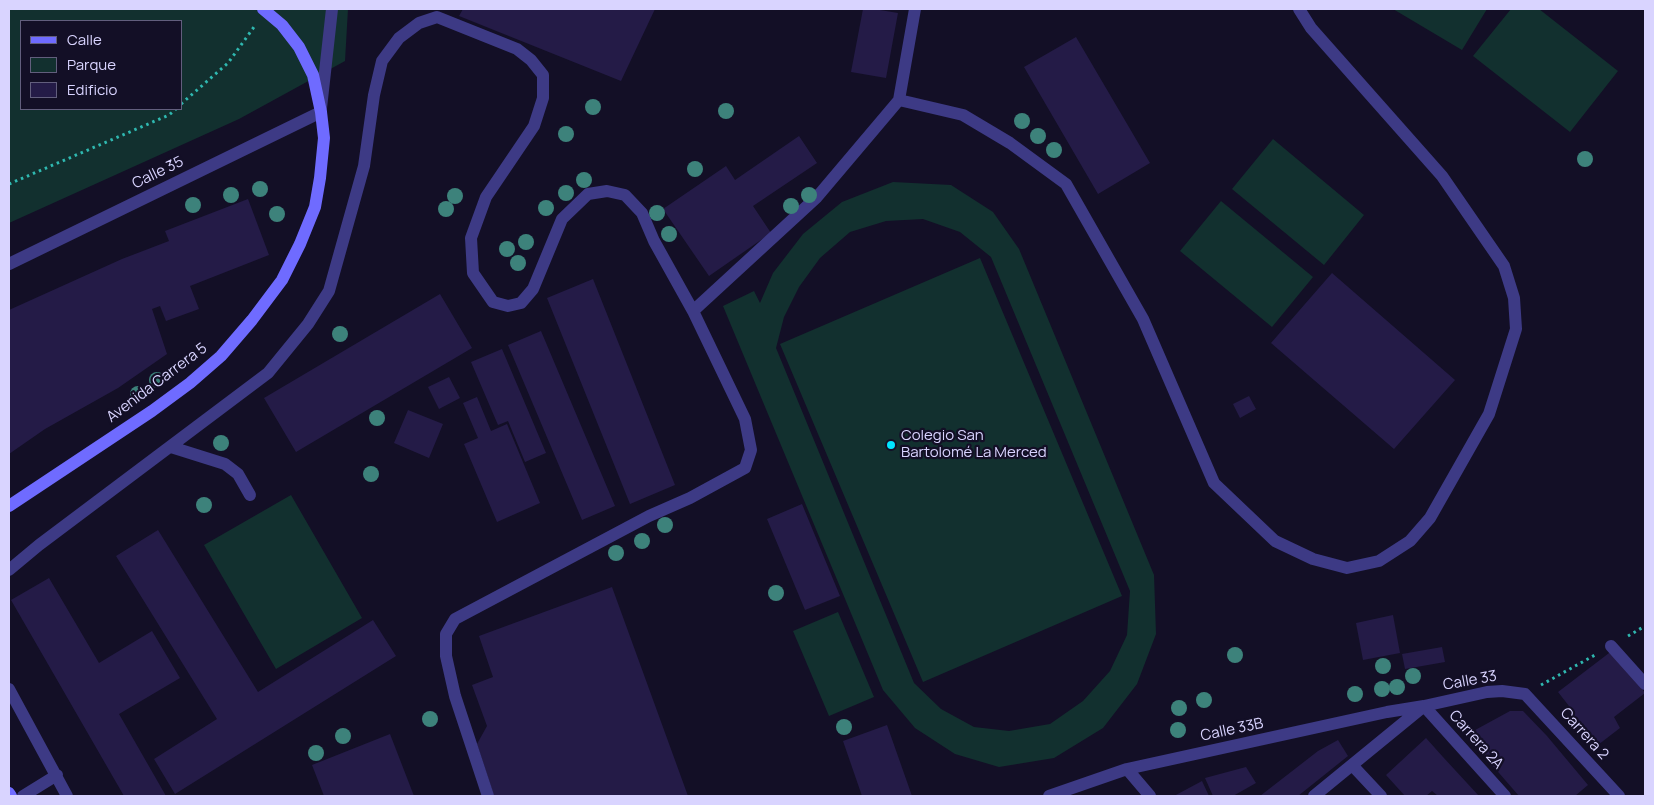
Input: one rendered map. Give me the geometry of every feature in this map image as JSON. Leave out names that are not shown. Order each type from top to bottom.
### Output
[{"type":"main road","name":"Avenida Carrera 5","points":[[9,506],[152,411],[190,383],[222,356],[282,280],[300,244],[315,207],[324,138],[321,112],[313,75],[299,47],[282,25],[265,10]]},
{"type":"street","points":[[321,112],[332,9]]},
{"type":"street","points":[[693,311],[817,197],[898,100],[916,9]]},
{"type":"street","points":[[898,100],[963,115],[1010,143],[1066,184],[1143,319],[1214,483],[1275,541],[1312,559],[1347,568],[1379,561],[1410,542],[1430,518],[1489,414],[1516,329],[1514,298],[1504,266],[1442,176],[1311,28],[1298,9]]},
{"type":"street","points":[[9,570],[39,545],[268,373],[308,324],[328,291],[364,166],[374,95],[382,61],[399,38],[419,23],[437,17],[517,49],[531,60],[543,75],[543,98],[534,126],[486,197],[471,238],[473,273],[493,302],[508,306],[521,303],[533,289],[562,219],[588,194],[607,191],[625,194],[642,213],[654,241],[693,311],[745,419],[751,450],[745,468],[455,618],[446,634],[446,656],[455,696],[488,796]]},
{"type":"street","name":"Calle 35","points":[[9,264],[321,112]]},
{"type":"street","points":[[171,447],[225,464],[238,474],[250,495]]},
{"type":"street","points":[[1611,646],[1645,684]]},
{"type":"street","points":[[9,689],[57,775],[62,794]]},
{"type":"street","name":"Calle 33","points":[[1314,796],[1424,706],[1487,692],[1510,691],[1525,694]]},
{"type":"street","name":"Carrera 2","points":[[1525,694],[1619,796]]},
{"type":"street","name":"Calle 33B","points":[[1049,796],[1127,769],[1387,712],[1424,706]]},
{"type":"street","name":"Carrera 2A","points":[[1424,706],[1504,796]]},
{"type":"street","points":[[1352,765],[1381,796]]},
{"type":"street","points":[[1127,769],[1150,796]]},
{"type":"street","points":[[23,796],[57,775]]},
{"type":"path","points":[[182,103],[228,63],[265,10]]},
{"type":"path","points":[[9,184],[169,115],[175,110]]},
{"type":"path","points":[[1525,694],[1645,626]]},
{"type":"green space","points":[[9,9],[348,9],[345,61],[239,119],[9,223]]},
{"type":"green space","points":[[1393,9],[1487,9],[1462,50]]},
{"type":"green space","points":[[1511,9],[1539,9],[1618,71],[1570,132],[1473,56]]},
{"type":"green space","points":[[1273,139],[1364,215],[1324,265],[1232,189]]},
{"type":"green space","points":[[893,182],[951,185],[993,212],[1019,249],[1154,575],[1156,634],[1137,684],[1103,728],[1054,758],[999,767],[955,754],[915,728],[883,690],[723,306],[754,291],[760,303],[773,273],[803,234],[842,202]],"holes":[[[923,219],[960,232],[991,257],[1130,591],[1127,635],[1110,671],[1083,701],[1050,724],[1009,731],[974,727],[941,709],[914,683],[776,348],[784,317],[799,287],[820,258],[850,232],[886,221]]]},
{"type":"green space","points":[[1221,201],[1313,277],[1272,327],[1180,251]]},
{"type":"green space","points":[[980,258],[1122,596],[923,682],[780,344]]},
{"type":"green space","points":[[291,495],[362,618],[276,669],[204,545]]},
{"type":"green space","points":[[838,612],[874,697],[829,716],[793,631]]},
{"type":"building","points":[[463,9],[655,9],[621,81],[459,16]]},
{"type":"building","points":[[863,9],[898,13],[886,78],[851,72]]},
{"type":"building","points":[[1076,37],[1150,163],[1098,194],[1024,67]]},
{"type":"building","points":[[799,136],[817,163],[753,206],[771,233],[709,276],[663,209],[726,166],[735,180]]},
{"type":"building","points":[[248,199],[269,255],[190,286],[199,309],[166,321],[160,306],[152,309],[167,354],[118,388],[45,429],[9,454],[9,310],[122,259],[169,241],[165,231]]},
{"type":"building","points":[[1332,273],[1455,380],[1394,449],[1271,343]]},
{"type":"building","points":[[593,279],[675,485],[630,504],[547,298]]},
{"type":"building","points":[[440,294],[472,348],[296,452],[264,398]]},
{"type":"building","points":[[541,331],[615,506],[582,520],[508,345]]},
{"type":"building","points":[[502,349],[546,453],[525,462],[508,421],[498,425],[471,362]]},
{"type":"building","points":[[449,377],[460,398],[439,409],[428,387]]},
{"type":"building","points":[[1249,396],[1256,409],[1240,418],[1233,404]]},
{"type":"building","points":[[477,397],[491,431],[507,424],[540,503],[497,522],[464,444],[478,438],[463,403]]},
{"type":"building","points":[[408,410],[443,424],[429,458],[394,443]]},
{"type":"building","points":[[802,504],[840,596],[805,610],[767,519]]},
{"type":"building","points":[[158,530],[258,692],[373,620],[396,656],[175,794],[154,759],[217,719],[116,556]]},
{"type":"building","points":[[49,578],[99,663],[152,631],[180,678],[119,714],[166,796],[124,796],[11,600]]},
{"type":"building","points":[[612,587],[688,796],[494,796],[477,744],[487,726],[472,685],[493,677],[479,636]]},
{"type":"building","points":[[1393,615],[1400,653],[1363,660],[1356,623]]},
{"type":"building","points":[[1442,647],[1445,662],[1405,669],[1402,654]]},
{"type":"building","points":[[1613,650],[1645,693],[1614,717],[1620,728],[1594,748],[1575,723],[1566,708],[1569,706],[1558,692]]},
{"type":"building","points":[[1510,711],[1523,711],[1547,736],[1588,785],[1575,796],[1519,796],[1466,735]]},
{"type":"building","points":[[887,725],[912,796],[862,796],[843,741]]},
{"type":"building","points":[[390,734],[414,796],[324,796],[312,765]]},
{"type":"building","points":[[1426,738],[1479,796],[1438,796],[1432,791],[1426,796],[1405,796],[1386,775]]},
{"type":"building","points":[[1338,740],[1348,756],[1298,796],[1260,796],[1318,751]]},
{"type":"building","points":[[1246,767],[1256,783],[1233,796],[1213,796],[1205,778]]},
{"type":"building","points":[[1202,781],[1209,796],[1174,796]]},
{"type":"place","name":"Colegio San Bartolomé La Merced","points":[[891,445]]}]
